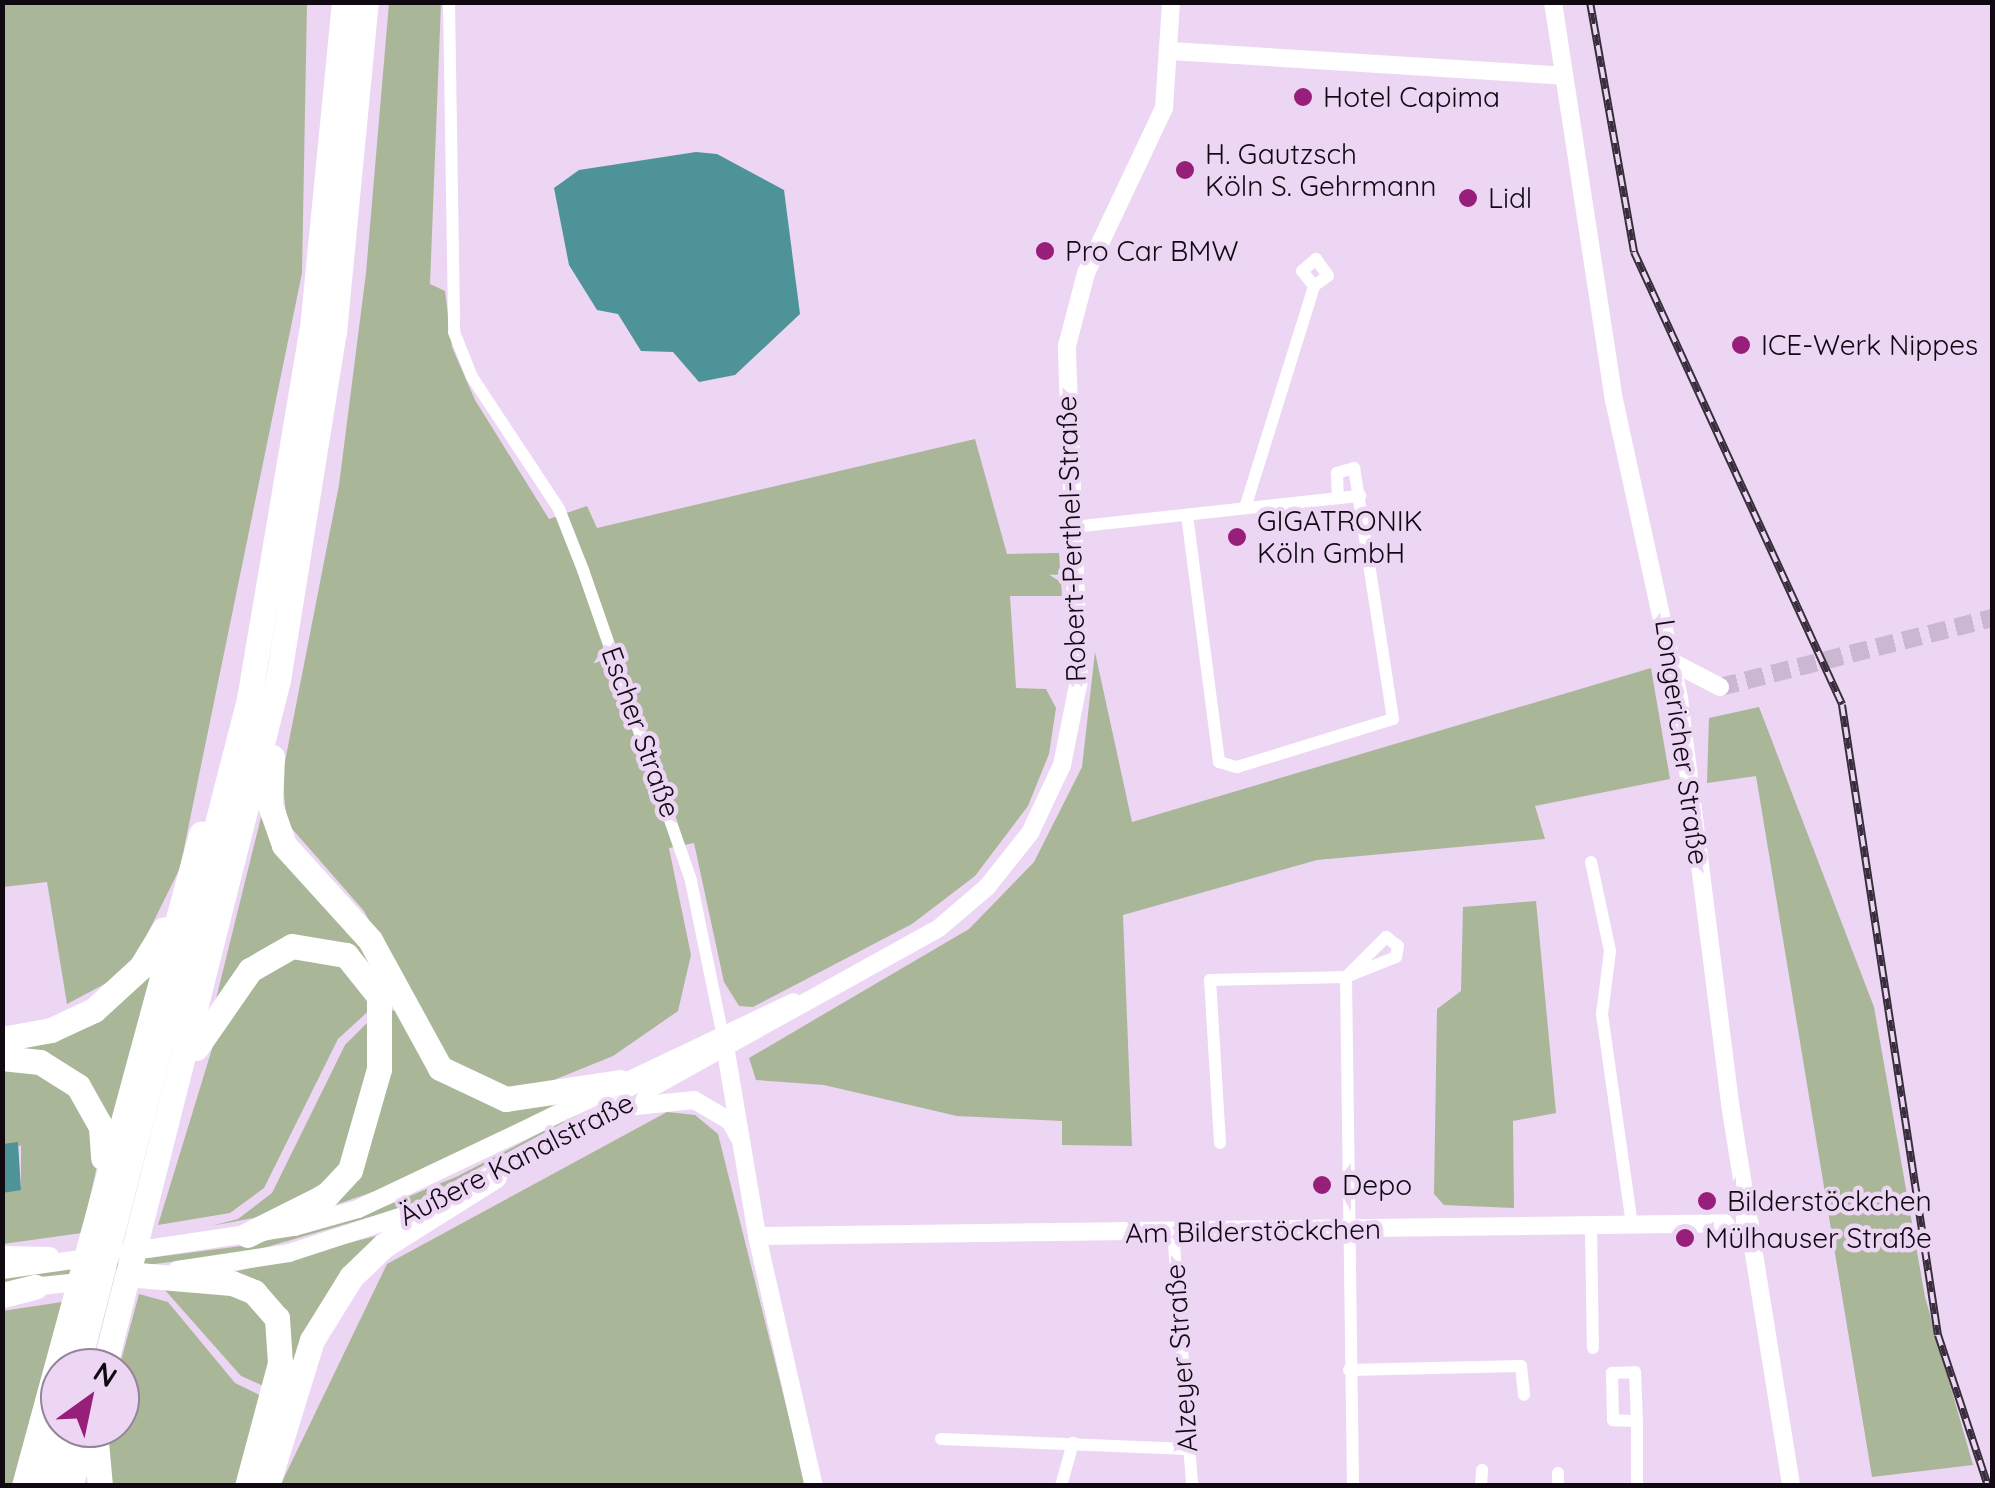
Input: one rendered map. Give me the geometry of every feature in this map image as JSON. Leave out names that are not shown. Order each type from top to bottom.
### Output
[{"type":"highway","points":[[109,1348],[135,1199],[239,742],[312,328],[344,2]]},
{"type":"highway","points":[[24,1477],[74,1333],[135,1199],[182,1070],[278,680],[334,332],[366,2]]},
{"type":"highway","points":[[278,680],[270,784],[276,828],[307,876],[370,940],[431,1058],[462,1084],[506,1099],[620,1082]]},
{"type":"highway","points":[[95,1212],[213,791],[239,742]]},
{"type":"highway","points":[[2,1039],[51,1030],[106,1001],[155,948],[189,880]]},
{"type":"highway","points":[[182,1070],[238,985],[278,950],[337,951],[361,968],[379,996],[379,1069],[350,1170],[327,1195],[246,1235]]},
{"type":"highway","points":[[2,1058],[50,1066],[85,1093],[103,1139],[74,1333],[75,1348]]},
{"type":"highway","points":[[267,1486],[312,1340],[351,1278],[383,1246],[494,1176]]},
{"type":"highway","points":[[138,1275],[232,1283],[254,1292],[277,1318],[280,1363],[247,1486]]},
{"type":"highway","points":[[2,1293],[35,1287]]},
{"type":"highway","points":[[45,1486],[55,1448]]},
{"type":"highway","points":[[70,1486],[84,1448]]},
{"type":"highway","points":[[94,1448],[100,1486]]},
{"type":"street","name":"Escher Straße","points":[[449,2],[454,332],[472,376],[558,509],[692,881],[757,1236],[814,1486]]},
{"type":"street","name":"Robert-Perthel-Straße","points":[[724,1041],[875,965],[988,887],[1054,788],[1079,680],[1065,376],[1071,326],[1089,267],[1156,133],[1171,52],[1171,2]]},
{"type":"street","name":"Longericher Straße","points":[[1553,2],[1614,400],[1679,699],[1750,1223],[1792,1486]]},
{"type":"street","points":[[1171,52],[1564,76]]},
{"type":"street","points":[[1244,508],[1314,286]]},
{"type":"street","points":[[1188,515],[1220,762],[1237,768],[1394,719],[1359,474],[1345,467],[1336,477],[1338,498]]},
{"type":"street","points":[[1074,527],[1360,496]]},
{"type":"street","points":[[1672,662],[1688,677],[1720,687],[1679,699]]},
{"type":"street","points":[[1591,862],[1610,951],[1602,1014],[1632,1226]]},
{"type":"street","points":[[1220,1142],[1210,980],[1346,977],[1353,1486]]},
{"type":"street","name":"Äußere Kanalstraße","points":[[2,1270],[246,1235],[420,1185],[620,1082],[724,1041]]},
{"type":"street","name":"Äußere Kanalstraße","points":[[35,1287],[138,1275],[352,1237],[494,1176],[613,1112],[724,1041]]},
{"type":"street","points":[[613,1112],[694,1100],[730,1121],[742,1141]]},
{"type":"street","name":"Am Bilderstöckchen","points":[[757,1236],[1750,1223]]},
{"type":"street","points":[[1591,1227],[1594,1348]]},
{"type":"street","name":"Alzeyer Straße","points":[[1173,1231],[1192,1486]]},
{"type":"street","points":[[2,1255],[70,1260]]},
{"type":"street","points":[[1350,1370],[1521,1366],[1524,1395]]},
{"type":"street","points":[[1637,1421],[1637,1486]]},
{"type":"street","points":[[941,1439],[1188,1449]]},
{"type":"street","points":[[1062,1486],[1072,1443]]},
{"type":"street","points":[[1481,1486],[1482,1470]]},
{"type":"shaded area","points":[[2,3],[307,3],[302,273],[180,868],[129,971],[67,1004],[47,882],[3,887]]},
{"type":"shaded area","points":[[389,3],[441,3],[430,284],[445,291],[452,347],[475,400],[549,519],[587,506],[597,528],[975,439],[1007,554],[1059,553],[1062,596],[1010,596],[1016,688],[1046,689],[1056,708],[1049,754],[1028,806],[975,876],[912,924],[753,1007],[739,1006],[724,982],[694,843],[669,848],[691,955],[678,1011],[613,1056],[522,1093],[446,1062],[364,911],[287,823],[282,777],[339,485],[366,273]]},
{"type":"shaded area","points":[[696,152],[717,154],[784,190],[800,314],[735,375],[699,382],[673,352],[641,351],[618,314],[597,310],[569,265],[554,188],[579,170]]},
{"type":"shaded area","points":[[1095,652],[1132,822],[1651,668],[1670,779],[1535,806],[1545,839],[1317,860],[1123,915],[1132,1146],[1062,1145],[1062,1121],[957,1116],[824,1085],[756,1080],[749,1058],[969,929],[1034,862],[1082,767]]},
{"type":"shaded area","points":[[1759,707],[1874,1007],[1925,1297],[1973,1465],[1872,1477],[1756,776],[1707,783],[1709,718]]},
{"type":"shaded area","points":[[264,805],[353,929],[394,1001],[308,939],[215,1003]]},
{"type":"shaded area","points":[[1536,901],[1556,1113],[1513,1121],[1514,1208],[1444,1205],[1434,1194],[1437,1009],[1461,991],[1463,907]]},
{"type":"shaded area","points":[[332,955],[375,1005],[338,1039],[264,1188],[230,1213],[158,1225],[219,1026],[276,958]]},
{"type":"shaded area","points":[[157,959],[110,1132],[102,1111],[3,1051]]},
{"type":"shaded area","points":[[398,1010],[428,1062],[556,1104],[404,1181],[315,1212],[335,1196],[389,1011]]},
{"type":"shaded area","points":[[374,1016],[378,1030],[342,1170],[274,1214],[211,1226],[238,1219],[272,1193],[345,1045]]},
{"type":"shaded area","points":[[687,1056],[408,1206],[250,1252],[3,1283],[2,1277],[249,1245],[352,1220],[458,1176]]},
{"type":"shaded area","points":[[3,1064],[23,1064],[84,1104],[97,1166],[82,1233],[3,1244],[3,1193],[21,1189],[21,1146],[3,1144]]},
{"type":"shaded area","points":[[667,1112],[695,1115],[718,1134],[806,1485],[280,1486],[387,1264]]},
{"type":"shaded area","points":[[18,1142],[21,1190],[3,1193],[3,1144]]},
{"type":"shaded area","points":[[388,1233],[288,1388],[288,1346],[226,1274]]},
{"type":"shaded area","points":[[223,1287],[268,1315],[268,1388],[241,1376],[164,1289]]},
{"type":"shaded area","points":[[139,1294],[168,1302],[235,1383],[266,1398],[240,1485],[107,1485],[105,1448],[140,1448],[140,1348],[124,1348]]},
{"type":"shaded area","points":[[62,1302],[49,1348],[40,1348],[40,1383],[12,1485],[3,1485],[2,1311]]},
{"type":"tunnel","points":[[1720,687],[1992,618]]},
{"type":"railway","points":[[1590,2],[1634,252],[1842,705],[1938,1335],[1988,1486]]},
{"type":"place","name":"Hotel Capima","points":[[1303,97]]},
{"type":"place","name":"H. Gautzsch Köln S. Gehrmann","points":[[1185,170]]},
{"type":"place","name":"Lidl","points":[[1468,198]]},
{"type":"place","name":"Pro Car BMW","points":[[1045,251]]},
{"type":"place","name":"ICE-Werk Nippes","points":[[1741,345]]},
{"type":"place","name":"GIGATRONIK Köln GmbH","points":[[1237,537]]},
{"type":"place","name":"Depo","points":[[1322,1185]]},
{"type":"place","name":"Bilderstöckchen","points":[[1707,1201]]},
{"type":"place","name":"Mülhauser Straße","points":[[1685,1238]]}]
